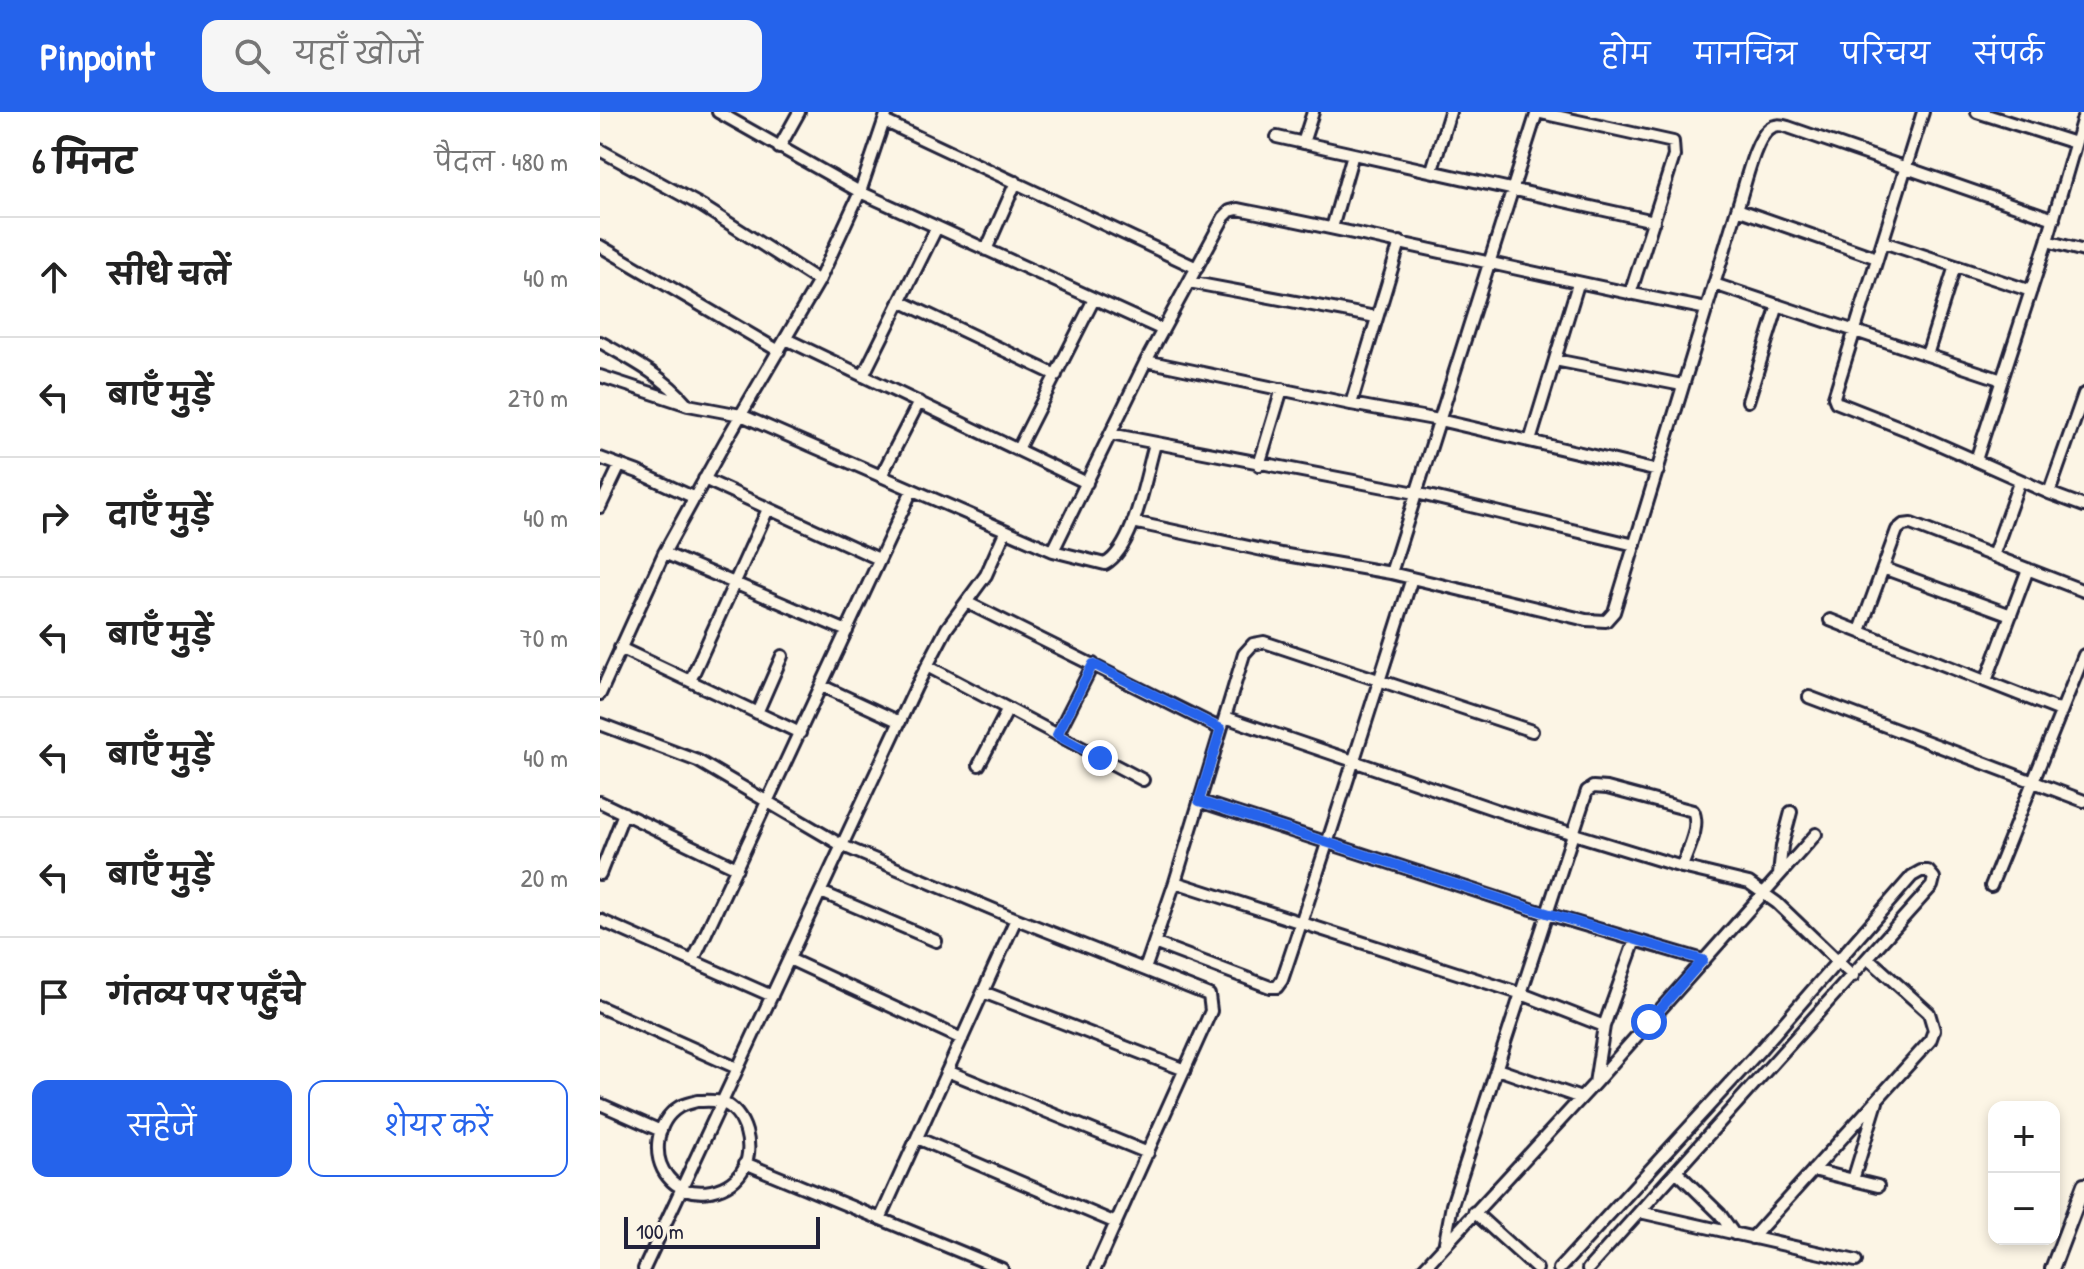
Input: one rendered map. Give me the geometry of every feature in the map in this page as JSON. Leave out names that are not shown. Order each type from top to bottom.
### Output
[{"type":"street","points":[[718,112],[860,192],[1163,330]]},
{"type":"street","points":[[779,148],[799,112]]},
{"type":"street","points":[[1303,143],[1313,112]]},
{"type":"street","points":[[1432,170],[1450,112]]},
{"type":"street","points":[[1391,573],[1537,112],[1673,142],[1674,156],[1630,294]]},
{"type":"street","points":[[1923,112],[1854,330],[1834,397],[1836,402],[2084,506]]},
{"type":"street","points":[[1977,112],[2075,143]]},
{"type":"street","points":[[1976,460],[2054,219],[2084,114]]},
{"type":"street","points":[[600,694],[605,670],[620,648],[664,553],[819,281],[860,192],[885,116],[1197,268]]},
{"type":"street","points":[[1133,522],[1281,554],[1391,573],[1586,620],[1606,621],[1614,612],[1682,385],[1763,135],[1774,126],[1788,127],[2054,219]]},
{"type":"street","points":[[1277,137],[1654,221]]},
{"type":"street","points":[[600,150],[702,206],[819,281]]},
{"type":"street","points":[[1332,228],[1353,154]]},
{"type":"street","points":[[986,250],[1016,182]]},
{"type":"street","points":[[1053,551],[1146,361],[1230,211],[1238,209],[1332,228],[1578,284],[1707,309]]},
{"type":"street","points":[[1737,209],[1877,258]]},
{"type":"street","points":[[863,376],[937,227]]},
{"type":"street","points":[[2047,241],[2084,251]]},
{"type":"street","points":[[1351,404],[1400,242]]},
{"type":"street","points":[[1883,242],[2031,291]]},
{"type":"street","points":[[600,246],[779,351]]},
{"type":"street","points":[[1927,355],[1955,266]]},
{"type":"street","points":[[1189,282],[1376,317]]},
{"type":"street","points":[[1530,441],[1578,284]]},
{"type":"street","points":[[1714,284],[2002,380]]},
{"type":"street","points":[[1018,449],[1094,299]]},
{"type":"street","points":[[900,301],[1056,375]]},
{"type":"street","points":[[1748,401],[1778,305]]},
{"type":"street","points":[[786,339],[1087,483]]},
{"type":"street","points":[[600,342],[653,372],[688,405]]},
{"type":"street","points":[[1555,360],[1682,385]]},
{"type":"street","points":[[1146,361],[1439,420],[1658,471]]},
{"type":"street","points":[[600,376],[688,405],[741,415],[1005,532],[1053,551],[1105,564],[1115,558],[1123,547],[1155,444]]},
{"type":"street","points":[[1259,465],[1282,389]]},
{"type":"street","points":[[2049,493],[2084,394]]},
{"type":"street","points":[[881,476],[919,402]]},
{"type":"street","points":[[1110,434],[1416,493],[1635,545]]},
{"type":"street","points":[[600,458],[695,498]]},
{"type":"street","points":[[600,507],[620,465]]},
{"type":"street","points":[[704,479],[879,559]]},
{"type":"street","points":[[1993,556],[2020,480]]},
{"type":"street","points":[[693,961],[912,490]]},
{"type":"street","points":[[690,681],[768,509]]},
{"type":"street","points":[[1860,631],[1897,530],[1903,525],[1911,524],[2084,591]]},
{"type":"street","points":[[644,1269],[927,666],[947,628],[994,560],[1005,532]]},
{"type":"street","points":[[664,553],[847,631]]},
{"type":"street","points":[[1883,568],[2011,615]]},
{"type":"street","points":[[1986,681],[2028,569]]},
{"type":"street","points":[[1154,943],[1259,984],[1277,987],[1282,980],[1412,578]]},
{"type":"street","points":[[966,602],[1221,729]]},
{"type":"street","points":[[1830,620],[2061,711]]},
{"type":"street","points":[[1145,969],[1175,882],[1244,654],[1253,644],[1264,642],[1532,731]]},
{"type":"street","points":[[620,648],[800,733]]},
{"type":"street","points":[[1991,886],[2084,655]]},
{"type":"street","points":[[757,713],[782,656]]},
{"type":"street","points":[[1057,735],[1093,664]]},
{"type":"street","points":[[927,666],[1143,780]]},
{"type":"street","points":[[822,686],[900,722]]},
{"type":"street","points":[[1809,697],[2084,801]]},
{"type":"street","points":[[979,765],[1008,709]]},
{"type":"street","points":[[1225,717],[1572,834],[1682,867],[1749,883],[1764,891],[1853,976]]},
{"type":"street","points":[[600,724],[698,761],[843,846],[1016,919],[1202,990],[1211,1000],[1211,1011],[1095,1269]]},
{"type":"street","points":[[1445,1242],[1452,1205],[1584,797],[1593,787],[1607,788],[1688,809],[1696,817],[1696,826],[1682,867]]},
{"type":"street","points":[[1199,801],[1547,914],[1703,960]]},
{"type":"street","points":[[600,802],[737,868]]},
{"type":"street","points":[[1779,875],[1782,846],[1791,812]]},
{"type":"street","points":[[600,874],[624,813]]},
{"type":"street","points":[[1423,1269],[1595,1083],[1816,834]]},
{"type":"street","points":[[1559,1269],[1912,876],[1928,871],[1934,878],[1932,886],[1588,1269]]},
{"type":"street","points":[[1175,882],[1522,994],[1604,1026]]},
{"type":"street","points":[[821,892],[936,941]]},
{"type":"street","points":[[881,1217],[1016,919]]},
{"type":"street","points":[[600,920],[772,996]]},
{"type":"street","points":[[1595,1083],[1604,1026],[1635,940]]},
{"type":"street","points":[[1752,1238],[1930,1041],[1934,1022],[1929,1013],[1868,958]]},
{"type":"street","points":[[789,959],[962,1039]]},
{"type":"street","points":[[983,992],[1185,1070]]},
{"type":"street","points":[[600,1007],[737,1068]]},
{"type":"street","points":[[1497,1069],[1581,1098]]},
{"type":"street","points":[[947,1071],[1148,1153]]},
{"type":"street","points":[[1853,1180],[1874,1118],[1877,1099]]},
{"type":"street","points":[[697,1101],[721,1102],[735,1112],[745,1128],[749,1144],[742,1171],[713,1190],[697,1194],[683,1190],[668,1177],[659,1159],[657,1144],[661,1131],[668,1117],[678,1108],[697,1101]]},
{"type":"street","points":[[600,1104],[661,1131]]},
{"type":"street","points":[[917,1138],[1116,1223]]},
{"type":"street","points":[[745,1163],[1002,1269]]},
{"type":"street","points":[[1813,1170],[1878,1186]]},
{"type":"street","points":[[1677,1172],[1720,1214],[1734,1234]]},
{"type":"street","points":[[2052,1269],[2084,1185]]},
{"type":"street","points":[[1474,1212],[1537,1269]]},
{"type":"street","points":[[1640,1212],[1856,1261]]},
{"type":"route","points":[[1100,758],[1057,735],[1093,664],[1221,729],[1199,801],[1520,905],[1703,960],[1649,1022]]}]
